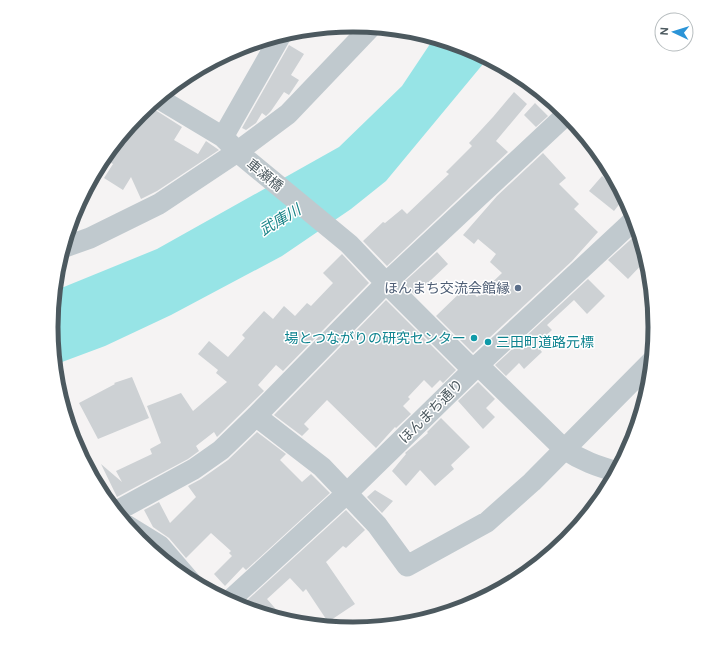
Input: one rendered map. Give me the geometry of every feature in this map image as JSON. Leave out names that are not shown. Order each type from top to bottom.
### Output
[{"type":"street","points":[[70,245],[90,238],[159,204],[234,148],[288,114],[366,33]]},
{"type":"street","points":[[234,148],[278,42]]},
{"type":"street","name":"車瀬橋","points":[[163,101],[234,148],[345,240],[386,283],[564,449],[577,458],[594,466],[611,471]]},
{"type":"street","points":[[121,509],[194,469],[221,450],[386,283],[562,119]]},
{"type":"street","name":"ほんまち通り","points":[[233,598],[346,494],[475,367],[630,224]]},
{"type":"street","points":[[256,416],[322,468],[376,525],[407,566],[487,522],[532,482],[646,367]]},
{"type":"street","points":[[143,535],[160,546],[175,563]]},
{"type":"water","name":"武庫川","points":[[431,43],[466,54],[484,62],[386,181],[351,209],[282,256],[171,315],[105,346],[60,363],[58,308],[60,289],[157,249],[339,147],[402,86]]},
{"type":"pier","points":[[473,57],[486,63],[484,66]]},
{"type":"building","points":[[289,45],[304,54],[291,75],[299,80],[289,95],[284,92],[266,116],[262,113],[256,123],[246,130],[242,128]]},
{"type":"building","points":[[514,92],[527,104],[496,141],[508,152],[387,266],[363,241],[383,222],[385,223],[402,209],[407,214],[449,174],[446,172],[472,146],[469,143]]},
{"type":"building","points":[[535,103],[548,116],[536,127],[524,115]]},
{"type":"building","points":[[154,109],[182,127],[174,140],[198,154],[206,141],[219,150],[157,191],[141,199],[131,177],[123,190],[104,178],[113,164],[108,161],[131,133]]},
{"type":"building","points":[[543,153],[566,178],[559,184],[579,204],[574,209],[598,232],[572,261],[473,353],[436,316],[467,286],[477,297],[502,273],[490,262],[496,254],[478,239],[474,244],[463,235],[497,196]]},
{"type":"building","points":[[602,176],[611,185],[621,203],[614,211],[589,191]]},
{"type":"building","points":[[634,237],[642,265],[628,279],[608,260]]},
{"type":"building","points":[[437,252],[448,264],[415,295],[403,283]]},
{"type":"building","points":[[342,254],[369,283],[283,371],[276,365],[258,385],[264,391],[217,437],[214,432],[196,446],[199,451],[188,459],[117,497],[101,464],[122,482],[116,471],[152,454],[150,449],[161,443],[147,406],[181,393],[193,411],[227,382],[216,373],[218,370],[198,354],[209,341],[228,357],[245,338],[242,335],[264,311],[273,319],[284,306],[295,316],[307,303],[311,306],[333,283],[323,273]]},
{"type":"building","points":[[588,279],[605,296],[587,314],[574,300],[547,325],[552,330],[536,345],[542,352],[524,369],[519,363],[506,376],[495,365]]},
{"type":"building","points":[[386,300],[456,370],[443,383],[440,380],[432,388],[424,380],[408,397],[410,399],[403,406],[411,414],[396,428],[395,427],[376,448],[327,400],[304,424],[309,429],[302,436],[274,415]]},
{"type":"building","points":[[132,377],[149,418],[98,439],[79,403],[115,384],[114,383]]},
{"type":"building","points":[[478,382],[495,399],[486,408],[495,417],[483,429],[458,401]]},
{"type":"building","points":[[441,418],[470,447],[451,465],[454,469],[435,486],[420,470],[406,486],[392,471],[406,454],[405,453],[428,433],[427,432]]},
{"type":"building","points":[[257,432],[286,454],[280,460],[302,482],[311,474],[330,493],[246,570],[243,567],[225,586],[214,574],[232,556],[229,553],[231,551],[211,533],[186,558],[169,538],[153,527],[144,510],[159,502],[170,523],[196,497],[188,486],[201,479],[228,460]]},
{"type":"building","points":[[375,490],[393,501],[382,513],[367,497]]},
{"type":"building","points":[[346,510],[365,530],[346,548],[343,546],[326,562],[355,604],[329,621],[306,589],[303,592],[290,578],[267,599],[280,614],[245,603]]},
{"type":"place","name":"ほんまち交流会館縁","points":[[518,288]]},
{"type":"place","name":"場とつながりの研究センター","points":[[474,338]]},
{"type":"place","name":"三田町道路元標","points":[[488,342]]}]
